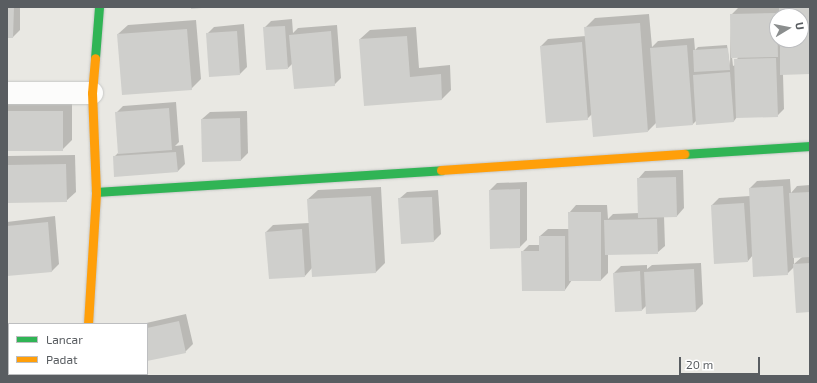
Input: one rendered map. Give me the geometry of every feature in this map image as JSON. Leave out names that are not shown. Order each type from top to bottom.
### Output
[{"type":"street","points":[[88,323],[96,192],[92,93],[99,7]]},
{"type":"street","points":[[7,92],[92,93]]},
{"type":"street","points":[[96,192],[810,146]]},
{"type":"building","points":[[7,7],[14,7],[13,38],[7,38]]},
{"type":"building","points":[[191,7],[202,7],[202,8],[191,9]]},
{"type":"building","points":[[810,7],[810,74],[780,75],[780,48],[809,48],[809,8],[779,8]]},
{"type":"building","points":[[769,13],[769,48],[778,48],[778,57],[731,58],[730,14]]},
{"type":"building","points":[[640,23],[648,132],[593,137],[584,27]]},
{"type":"building","points":[[285,26],[288,69],[266,70],[263,27]]},
{"type":"building","points":[[187,29],[192,90],[122,95],[117,34]]},
{"type":"building","points":[[237,31],[240,75],[209,77],[206,33]]},
{"type":"building","points":[[331,31],[335,86],[294,89],[289,35]]},
{"type":"building","points":[[407,36],[410,77],[441,74],[442,100],[364,106],[359,39]]},
{"type":"building","points":[[582,42],[588,120],[546,123],[540,46]]},
{"type":"building","points":[[687,45],[693,125],[656,128],[650,48]]},
{"type":"building","points":[[728,48],[730,70],[694,72],[693,50]]},
{"type":"building","points":[[776,58],[778,117],[736,118],[734,59]]},
{"type":"building","points":[[730,72],[734,122],[696,125],[693,75]]},
{"type":"building","points":[[169,108],[172,150],[118,154],[115,112]]},
{"type":"building","points":[[7,111],[63,111],[63,151],[7,151]]},
{"type":"building","points":[[240,118],[241,161],[202,162],[201,119]]},
{"type":"building","points":[[176,152],[178,172],[114,177],[113,156]]},
{"type":"building","points":[[66,164],[67,202],[7,203],[7,165]]},
{"type":"building","points":[[676,177],[677,217],[638,218],[637,178]]},
{"type":"building","points":[[783,186],[788,275],[753,277],[749,188]]},
{"type":"building","points":[[520,189],[520,248],[490,249],[489,190]]},
{"type":"building","points":[[810,192],[810,257],[793,258],[789,193]]},
{"type":"building","points":[[371,196],[376,273],[312,277],[307,199]]},
{"type":"building","points":[[432,197],[434,242],[401,244],[398,198]]},
{"type":"building","points":[[744,203],[748,262],[714,264],[711,205]]},
{"type":"building","points":[[568,212],[601,212],[601,281],[569,281]]},
{"type":"building","points":[[657,219],[658,254],[605,255],[604,220]]},
{"type":"building","points":[[48,222],[52,272],[7,276],[7,226]]},
{"type":"building","points":[[302,229],[305,277],[269,279],[265,232]]},
{"type":"building","points":[[539,236],[565,236],[565,291],[522,291],[521,251],[539,251]]},
{"type":"building","points":[[810,263],[810,312],[796,313],[793,264]]},
{"type":"building","points":[[694,269],[696,312],[646,314],[644,272]]},
{"type":"building","points":[[640,271],[642,311],[615,312],[613,273]]},
{"type":"building","points":[[179,321],[186,353],[148,361],[148,328]]},
{"type":"building","points":[[7,354],[8,375],[30,375],[7,376]]},
{"type":"traffic: fast","points":[[95,58],[99,7]]},
{"type":"traffic: fast","points":[[684,154],[810,146]]},
{"type":"traffic: fast","points":[[96,192],[441,170]]},
{"type":"traffic: slow","points":[[88,323],[96,192],[92,93],[95,58]]},
{"type":"traffic: slow","points":[[441,170],[684,154]]}]
